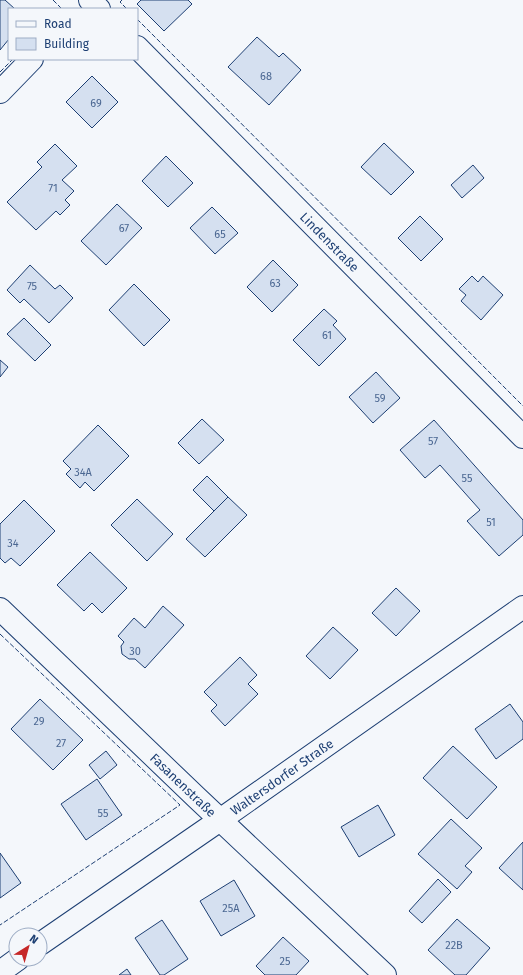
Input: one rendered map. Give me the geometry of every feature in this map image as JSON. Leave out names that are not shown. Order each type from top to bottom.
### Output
[{"type":"street","points":[[83,8],[90,0],[98,8]]},
{"type":"street","name":"Lindenstraße","points":[[138,48],[523,437]]},
{"type":"street","points":[[0,92],[31,60]]},
{"type":"street","name":"Waltersdorfer Straße","points":[[48,938],[523,608]]},
{"type":"street","name":"Fasanenstraße","points":[[0,609],[220,820],[385,975]]},
{"type":"building","points":[[0,0],[5,0],[14,8],[8,8],[8,40],[0,50]]},
{"type":"building","points":[[141,0],[188,0],[192,4],[164,31],[137,4]]},
{"type":"building","points":[[257,37],[279,57],[283,53],[301,70],[269,105],[228,67]]},
{"type":"building","points":[[92,76],[118,102],[92,128],[66,102]]},
{"type":"building","points":[[384,143],[414,172],[391,195],[361,167]]},
{"type":"building","points":[[55,144],[77,166],[62,180],[74,191],[65,200],[70,205],[60,215],[56,211],[36,230],[7,202],[42,167],[37,162]]},
{"type":"building","points":[[166,156],[193,183],[168,207],[142,181]]},
{"type":"building","points":[[473,165],[484,178],[462,198],[451,185]]},
{"type":"building","points":[[117,204],[142,228],[106,265],[81,241]]},
{"type":"building","points":[[212,207],[238,233],[215,254],[190,228]]},
{"type":"building","points":[[420,216],[443,239],[421,261],[398,238]]},
{"type":"building","points":[[273,260],[298,285],[272,312],[247,287]]},
{"type":"building","points":[[30,265],[55,289],[60,285],[73,298],[49,323],[24,299],[20,303],[7,290]]},
{"type":"building","points":[[472,276],[478,282],[483,276],[503,295],[481,320],[461,301],[466,295],[459,289]]},
{"type":"building","points":[[134,284],[170,320],[144,346],[109,310]]},
{"type":"building","points":[[324,309],[337,321],[333,325],[346,339],[319,366],[293,340]]},
{"type":"building","points":[[24,318],[51,345],[35,361],[7,334]]},
{"type":"building","points":[[0,360],[8,367],[0,377]]},
{"type":"building","points":[[376,372],[400,398],[373,423],[349,397]]},
{"type":"building","points":[[202,419],[224,440],[199,464],[178,443]]},
{"type":"building","points":[[434,420],[523,520],[523,535],[499,556],[467,521],[480,510],[440,465],[425,478],[400,450]]},
{"type":"building","points":[[98,425],[129,456],[94,491],[85,482],[80,488],[66,474],[71,469],[63,461]]},
{"type":"building","points":[[207,476],[228,497],[214,511],[193,490]]},
{"type":"building","points":[[228,497],[247,515],[205,557],[186,539]]},
{"type":"building","points":[[137,499],[173,534],[147,561],[111,525]]},
{"type":"building","points":[[24,500],[55,531],[20,566],[11,558],[5,563],[0,558],[0,524]]},
{"type":"building","points":[[90,552],[127,588],[102,613],[92,603],[84,611],[57,585]]},
{"type":"building","points":[[396,588],[420,611],[396,636],[372,613]]},
{"type":"building","points":[[163,606],[184,625],[145,668],[135,659],[129,659],[122,654],[121,646],[124,642],[118,636],[134,618],[145,628]]},
{"type":"building","points":[[333,627],[358,650],[330,679],[306,656]]},
{"type":"building","points":[[240,657],[257,675],[248,684],[258,694],[225,726],[211,711],[217,705],[204,692]]},
{"type":"building","points":[[40,699],[83,740],[53,770],[11,729]]},
{"type":"building","points":[[510,704],[523,722],[523,739],[496,759],[475,729]]},
{"type":"building","points":[[453,746],[497,787],[467,819],[423,778]]},
{"type":"building","points":[[106,751],[117,765],[100,779],[89,765]]},
{"type":"building","points":[[97,779],[122,815],[86,840],[61,804]]},
{"type":"building","points":[[378,805],[395,835],[359,857],[341,827]]},
{"type":"building","points":[[451,819],[482,848],[465,866],[472,872],[457,889],[418,854]]},
{"type":"building","points":[[523,842],[523,890],[499,868]]},
{"type":"building","points":[[0,853],[21,883],[0,898]]},
{"type":"building","points":[[438,879],[451,892],[422,923],[409,911]]},
{"type":"building","points":[[234,880],[255,916],[221,936],[200,901]]},
{"type":"building","points":[[457,919],[490,948],[466,975],[455,975],[428,950]]},
{"type":"building","points":[[162,920],[188,959],[164,975],[160,975],[135,938]]},
{"type":"building","points":[[283,937],[309,961],[296,975],[265,975],[256,966]]},
{"type":"building","points":[[127,969],[131,975],[119,975]]},
{"type":"fence","points":[[53,0],[61,8]]},
{"type":"fence","points":[[122,0],[120,2],[126,8]]},
{"type":"fence","points":[[138,20],[523,406]]},
{"type":"fence","points":[[0,72],[12,60]]},
{"type":"fence","points":[[0,634],[180,805],[0,925]]}]
